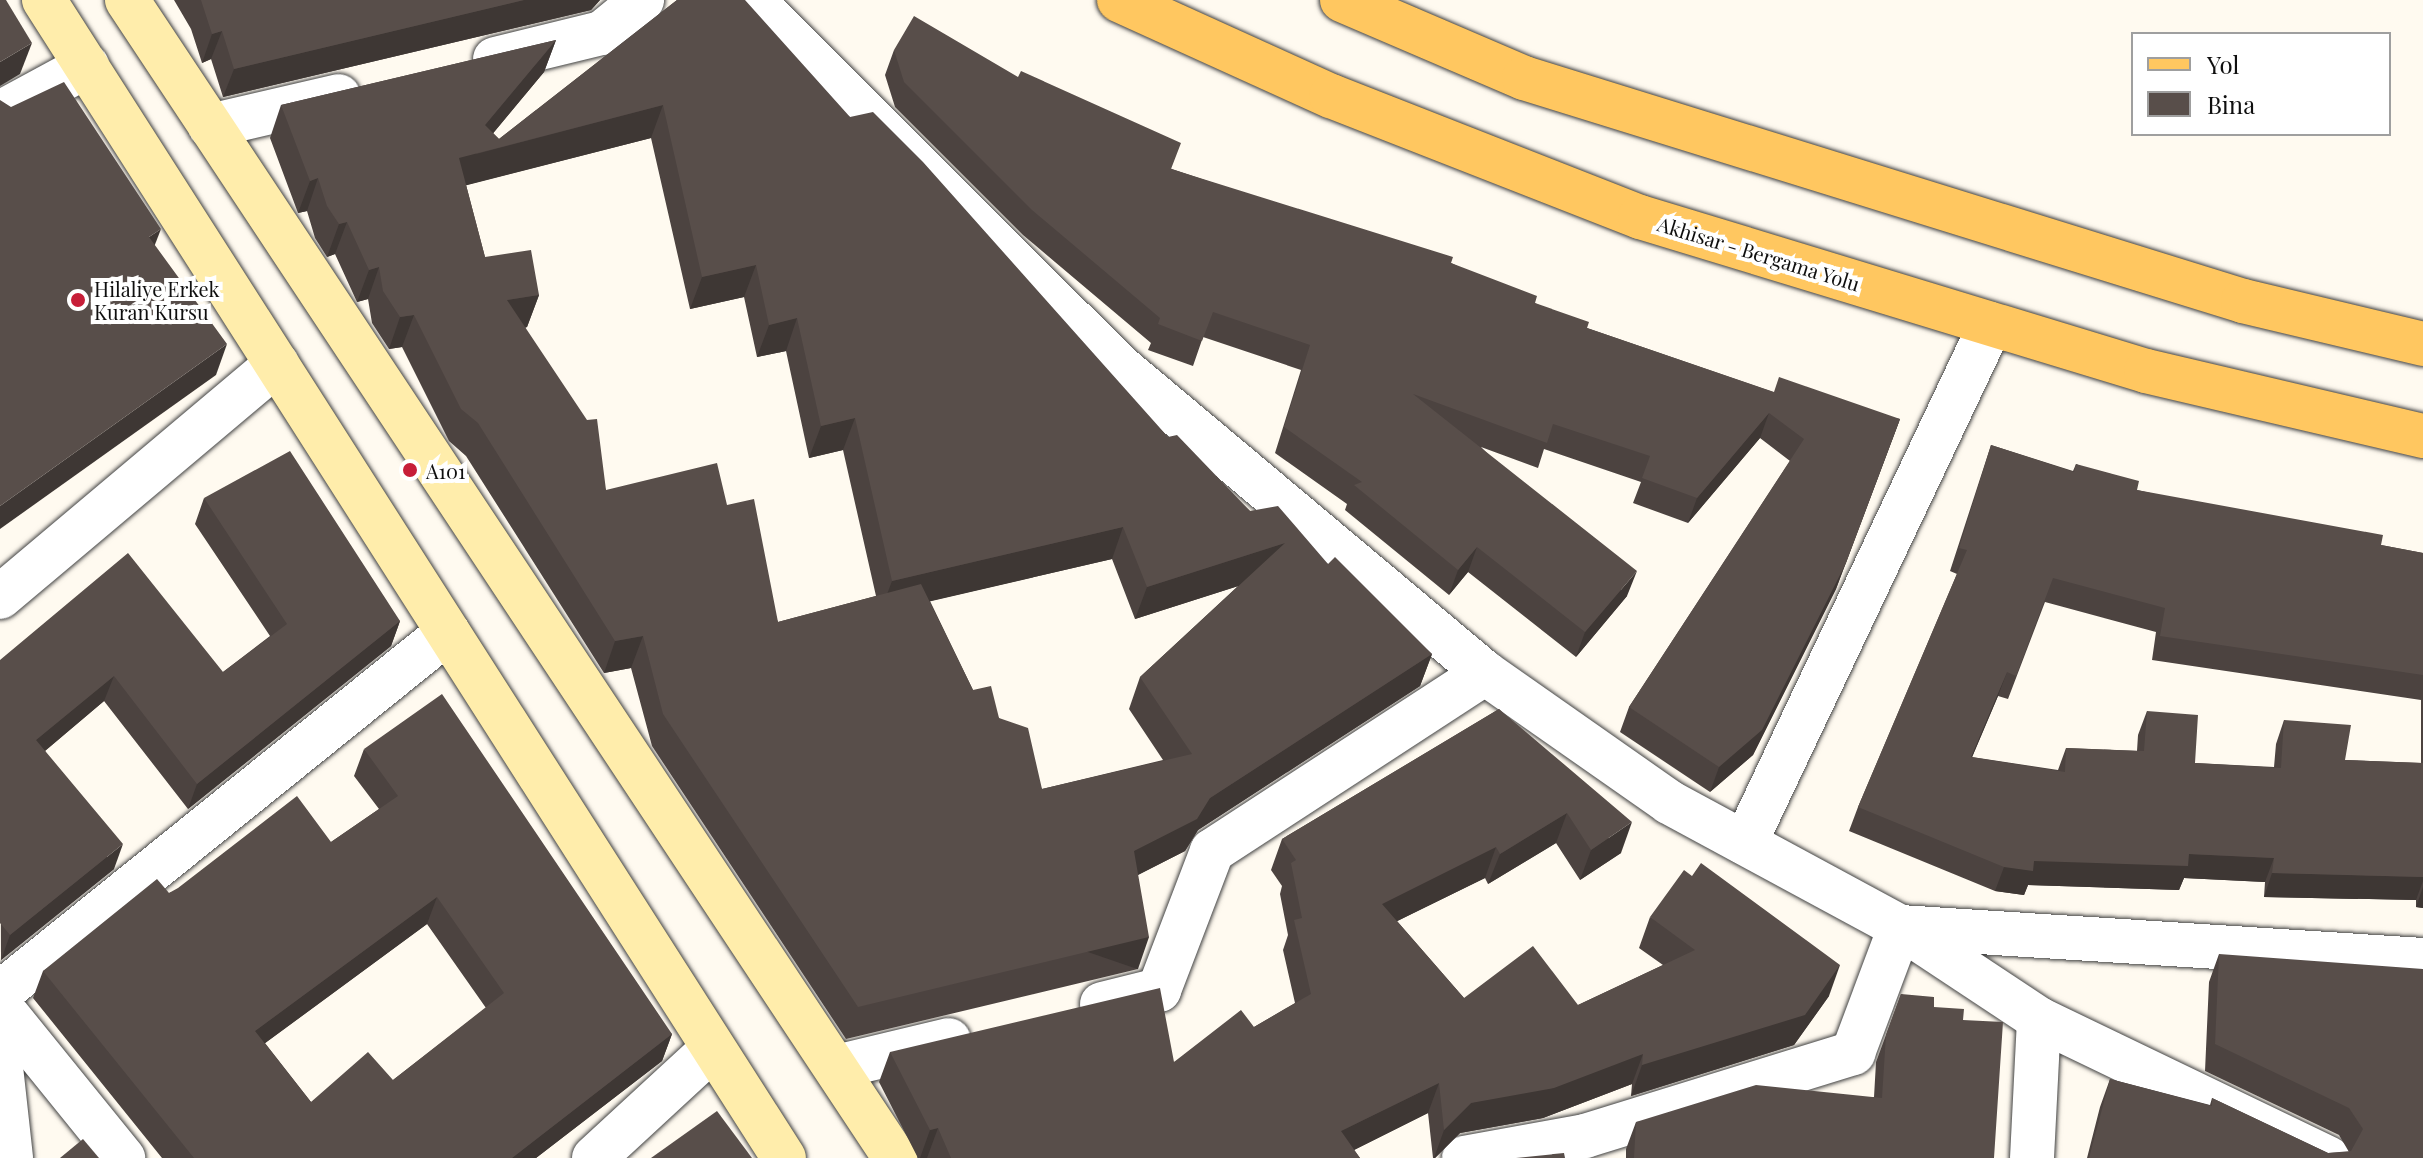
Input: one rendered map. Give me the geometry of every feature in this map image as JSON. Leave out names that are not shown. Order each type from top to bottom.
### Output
[{"type":"main road","points":[[44,0],[784,1158]]},
{"type":"main road","points":[[127,0],[895,1158]]},
{"type":"main road","name":"Akhisar - Bergama Yolu","points":[[1119,0],[1331,96],[1640,217],[2146,371],[2423,436]]},
{"type":"main road","points":[[1342,0],[1524,78],[2228,297],[2423,344]]},
{"type":"street","points":[[451,69],[602,33],[642,0]]},
{"type":"street","points":[[752,0],[1118,365],[1485,673],[1669,802],[1900,927],[2039,1019],[2328,1158]]},
{"type":"street","points":[[0,113],[87,66]]},
{"type":"street","points":[[210,126],[376,87]]},
{"type":"street","points":[[1745,843],[1991,324]]},
{"type":"street","points":[[0,597],[277,364]]},
{"type":"street","points":[[0,993],[448,632]]},
{"type":"street","points":[[1067,1012],[1159,990],[1212,851],[1485,673]]},
{"type":"street","points":[[1900,927],[2423,960]]},
{"type":"street","points":[[1464,1158],[1586,1147],[1853,1053],[1900,927]]},
{"type":"street","points":[[0,1006],[123,1158]]},
{"type":"street","points":[[2032,1158],[2039,1019]]},
{"type":"street","points":[[836,1067],[990,1030]]},
{"type":"street","points":[[594,1158],[713,1048]]},
{"type":"street","points":[[0,1058],[11,1158]]},
{"type":"building","points":[[0,0],[6,0],[32,43],[0,62]]},
{"type":"building","points":[[201,0],[524,0],[234,69],[222,31],[212,34]]},
{"type":"building","points":[[677,0],[745,0],[850,117],[873,112],[923,162],[1168,437],[1177,435],[1250,511],[1278,506],[1328,564],[1335,557],[1432,654],[1210,798],[1197,819],[1134,851],[1149,937],[858,1007],[663,714],[643,636],[615,641],[478,423],[461,409],[414,315],[400,317],[383,291],[379,267],[369,270],[347,222],[339,224],[327,206],[318,178],[310,181],[281,105],[556,40],[485,125],[499,139]],"holes":[[[663,105],[702,277],[756,265],[769,325],[797,318],[821,426],[855,418],[892,581],[1123,527],[1147,587],[1285,543],[1140,677],[1192,754],[1042,789],[1028,728],[999,718],[991,686],[973,690],[921,584],[778,622],[754,499],[727,505],[717,463],[606,490],[597,419],[587,420],[507,300],[539,295],[531,250],[485,257],[459,158]]]},
{"type":"building","points":[[914,16],[1018,77],[1021,71],[1181,143],[1171,169],[1453,257],[1451,263],[1537,296],[1535,303],[1589,322],[1587,328],[1774,392],[1779,377],[1900,419],[1846,563],[1762,730],[1719,767],[1629,707],[1804,439],[1769,413],[1697,498],[1642,478],[1650,456],[1553,424],[1547,443],[1413,394],[1637,571],[1585,632],[1477,547],[1458,570],[1354,485],[1362,482],[1284,427],[1310,345],[1213,312],[1202,341],[1158,324],[1160,318],[1032,210],[904,82],[894,50]]},
{"type":"building","name":"Hilaliye Erkek Kuran Kursu","points":[[64,82],[161,229],[149,237],[227,344],[0,506],[0,100],[11,107]]},
{"type":"building","points":[[1991,445],[2074,472],[2076,464],[2139,481],[2137,490],[2383,535],[2381,545],[2423,553],[2423,675],[2160,636],[2165,608],[2053,578],[2016,676],[2007,672],[1971,757],[2065,772],[2066,748],[2144,751],[2147,711],[2198,715],[2195,763],[2281,768],[2284,720],[2351,725],[2345,760],[2423,763],[2423,877],[2272,873],[2274,858],[2189,854],[2188,866],[2034,861],[2033,871],[2004,867],[1858,807],[1967,550],[1959,548]]},
{"type":"building","points":[[290,451],[400,621],[197,784],[114,676],[36,740],[123,844],[10,935],[0,923],[0,660],[128,553],[223,672],[287,624],[204,498]]},
{"type":"building","points":[[442,694],[672,1034],[512,1158],[194,1158],[43,971],[157,879],[169,893],[178,888],[297,796],[331,842],[398,796],[364,749]],"holes":[[[437,897],[504,993],[393,1080],[368,1052],[311,1102],[255,1031]]]},
{"type":"building","points":[[1499,709],[1632,822],[1591,850],[1567,813],[1500,854],[1496,847],[1382,904],[1464,998],[1533,946],[1578,1005],[1695,950],[1650,917],[1684,870],[1692,876],[1701,863],[1840,965],[1805,1015],[1642,1065],[1643,1054],[1554,1088],[1471,1103],[1444,1130],[1439,1083],[1341,1131],[1360,1158],[951,1158],[938,1128],[930,1130],[890,1052],[1160,988],[1174,1062],[1241,1010],[1254,1027],[1311,994],[1294,920],[1302,918],[1291,863],[1296,860],[1282,839]]},
{"type":"building","points":[[2219,954],[2423,969],[2423,1158],[2089,1158],[2110,1079],[2212,1106],[2212,1098],[2328,1153],[2351,1151],[2363,1129],[2349,1108],[2215,1044]]},
{"type":"building","points":[[1901,994],[1934,997],[1934,1007],[1964,1009],[1963,1020],[2003,1022],[1994,1158],[1634,1158],[1636,1122],[1756,1085],[1882,1098],[1886,1035]]},
{"type":"building","points":[[717,1111],[752,1158],[651,1158]]},
{"type":"building","points":[[83,1139],[99,1158],[60,1158]]},
{"type":"building","points":[[1564,1153],[1565,1158],[1516,1158]]},
{"type":"place","name":"Hilaliye Erkek Kuran Kursu","points":[[78,300]]},
{"type":"place","name":"A101","points":[[410,470]]}]
